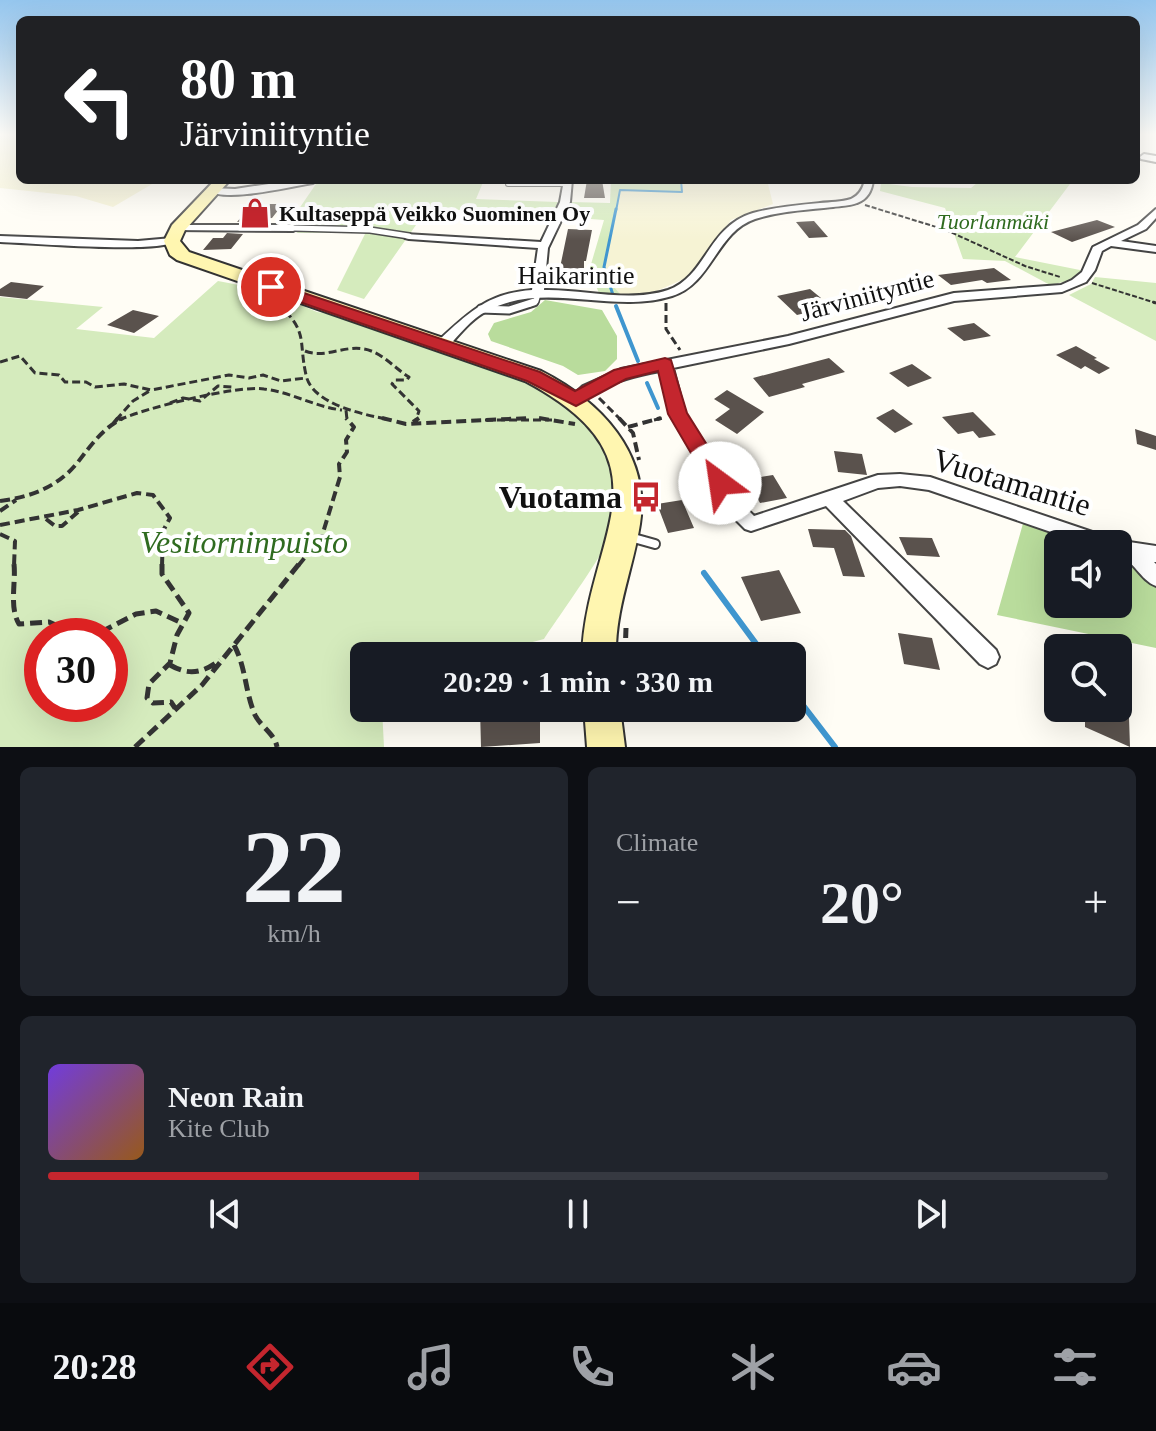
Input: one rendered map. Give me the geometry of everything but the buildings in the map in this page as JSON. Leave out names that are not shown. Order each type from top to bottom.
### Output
[{"type":"street","points":[[287,184],[235,192],[218,186],[175,234],[176,251],[269,292],[442,345],[582,394],[617,429],[619,458],[630,495],[623,535],[606,593],[601,642]]},
{"type":"street","points":[[538,294],[544,245],[565,202],[568,184]]},
{"type":"street","name":"Haikarintie","points":[[442,345],[481,309],[512,297],[538,294],[643,300],[670,293],[685,287],[697,277],[730,228],[738,222],[756,214],[855,201],[867,191],[868,184]]},
{"type":"street","points":[[1082,281],[1097,249],[1142,227],[1156,212]]},
{"type":"street","points":[[0,239],[138,244],[175,234],[293,228]]},
{"type":"street","points":[[409,236],[544,245]]},
{"type":"street","points":[[1110,243],[1156,249]]},
{"type":"street","name":"Järviniityntie","points":[[582,394],[621,374],[789,340],[954,297],[1062,288],[1082,281]]},
{"type":"street","name":"Vuotamantie","points":[[665,364],[678,414],[734,507],[751,524],[878,482],[900,480],[930,484],[1067,530]]},
{"type":"street","points":[[830,499],[988,657]]},
{"type":"street","points":[[1132,550],[1156,554]]},
{"type":"street","points":[[1132,555],[1156,577]]},
{"type":"street","points":[[603,722],[606,747]]},
{"type":"lane","points":[[293,228],[370,230],[409,236]]},
{"type":"lane","points":[[623,535],[655,544]]},
{"type":"path","points":[[874,195],[862,205],[946,230],[1025,266],[1156,303]]},
{"type":"path","points":[[946,230],[957,222]]},
{"type":"path","points":[[295,319],[264,292],[269,292],[295,319],[305,351],[306,378],[322,396],[346,410]]},
{"type":"path","points":[[657,301],[668,299],[666,329],[688,360]]},
{"type":"path","points":[[305,351],[318,355],[352,348],[381,353],[396,370],[409,377],[392,382],[420,414],[416,421],[406,424]]},
{"type":"path","points":[[0,362],[20,356],[35,373],[59,375],[65,382],[86,382],[95,387],[124,384],[151,390]]},
{"type":"path","points":[[109,428],[141,395],[151,390],[229,375],[249,378],[263,375],[281,381],[306,378]]},
{"type":"path","points":[[141,395],[143,388]]},
{"type":"path","points":[[0,501],[45,491],[56,485],[79,462],[93,439],[142,409],[238,388],[267,389],[305,403],[406,424],[537,418],[617,429],[678,414]]},
{"type":"path","points":[[582,394],[617,414],[617,429],[639,451],[640,465]]},
{"type":"path","points":[[170,663],[185,673],[200,673],[225,654],[324,533],[340,477],[339,464],[347,452],[346,440],[354,427],[346,419],[346,410]]},
{"type":"path","points":[[0,525],[81,510],[137,493],[148,492],[157,498],[170,518],[163,531],[162,574],[189,611],[182,623],[170,663],[149,684],[147,698],[153,703],[171,702],[175,708]]},
{"type":"path","points":[[0,511],[19,498]]},
{"type":"path","points":[[43,518],[55,526],[62,526],[81,510]]},
{"type":"path","points":[[0,534],[15,541],[13,567],[16,589],[11,608],[19,624],[49,622],[60,627],[103,631],[113,623],[150,611],[161,612],[182,623]]},
{"type":"path","points":[[625,642],[626,622]]},
{"type":"path","points":[[234,645],[244,660],[246,693],[264,730],[276,739],[277,747]]},
{"type":"path","points":[[135,747],[202,685],[225,654]]},
{"type":"shaded area","points":[[0,170],[16,170],[16,184],[152,184],[113,207],[76,196],[0,188]]},
{"type":"shaded area","points":[[681,184],[768,184],[773,204],[731,220],[698,268],[686,278],[650,294],[620,294],[606,277],[604,267],[620,190],[682,192]]},
{"type":"green space","points":[[316,184],[482,184],[476,199],[558,202],[551,216],[428,208],[364,299],[337,290],[366,232],[297,233],[300,225],[292,219]]},
{"type":"green space","points":[[611,184],[681,184],[682,192],[620,190],[604,267],[606,277],[620,294],[600,295],[589,271],[604,220],[565,217],[572,202],[610,203]]},
{"type":"green space","name":"Tuorlanmäki","points":[[881,184],[971,188],[976,184],[1070,184],[1015,257],[1085,271],[1072,280],[1050,285],[1005,261],[963,259],[945,208],[880,191]]},
{"type":"green space","points":[[1095,277],[1156,283],[1156,341],[1069,295],[1091,284]]},
{"type":"green space","name":"Vesitorninpuisto","points":[[218,281],[265,290],[317,312],[339,316],[473,360],[540,389],[590,426],[604,449],[612,475],[615,503],[613,530],[593,567],[544,639],[533,642],[350,642],[350,722],[383,722],[384,747],[0,747],[0,297],[103,307],[76,329],[154,338]]},
{"type":"green space","points":[[545,300],[602,310],[617,336],[617,359],[605,371],[578,375],[563,366],[491,341],[488,334],[494,323],[531,312]]},
{"type":"green space","points":[[1024,520],[1056,530],[1044,530],[1044,618],[1132,618],[1132,559],[1156,576],[1156,648],[1132,643],[1132,634],[1089,634],[997,615]]},
{"type":"waterway","points":[[616,211],[620,190],[682,192],[681,184]]},
{"type":"waterway","points":[[613,295],[604,267],[616,209]]},
{"type":"waterway","points":[[616,306],[638,361]]},
{"type":"waterway","points":[[647,383],[658,408]]},
{"type":"waterway","points":[[704,573],[755,642]]},
{"type":"waterway","points":[[806,709],[835,747]]},
{"type":"place","name":"Kultaseppä Veikko Suominen Oy","points":[[255,213]]},
{"type":"place","name":"Vuotama","points":[[646,497]]},
{"type":"route","points":[[271,287],[533,376],[576,399],[588,389],[621,374],[665,364],[678,414],[720,483]]}]
